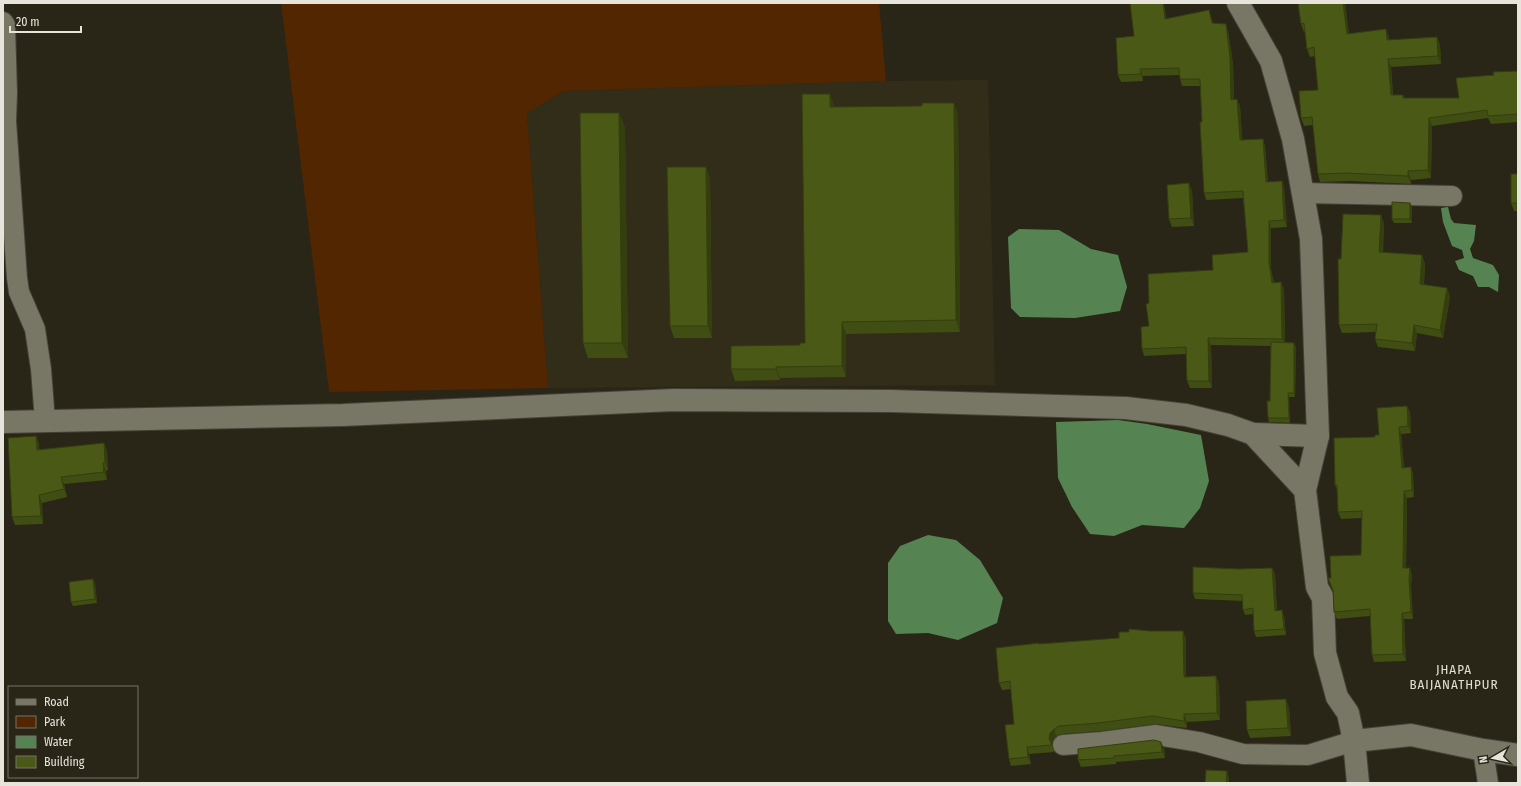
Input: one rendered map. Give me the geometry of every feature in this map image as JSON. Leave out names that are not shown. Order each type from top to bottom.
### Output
[{"type":"street","points":[[1238,3],[1271,61],[1293,139],[1311,238],[1318,436],[1305,490],[1317,588],[1323,598],[1325,653],[1338,697],[1348,713],[1354,741],[1358,783]]},
{"type":"street","points":[[3,22],[5,25],[7,93],[6,121],[17,278],[19,292],[34,329],[41,369],[45,421]]},
{"type":"street","points":[[1303,193],[1452,196]]},
{"type":"street","points":[[3,422],[342,415],[674,400],[883,401],[1126,408],[1186,415],[1228,425],[1253,434],[1318,436]]},
{"type":"street","points":[[1253,434],[1305,490]]},
{"type":"street","points":[[1063,745],[1156,735],[1199,742],[1242,754],[1308,755],[1354,741],[1411,735],[1483,750],[1518,755]]},
{"type":"street","points":[[1483,750],[1488,783]]},
{"type":"shaded area","points":[[988,80],[995,385],[548,388],[527,112],[565,91],[886,81]]},
{"type":"green space","points":[[281,3],[879,3],[886,81],[564,91],[527,113],[548,388],[329,392]]},
{"type":"water","points":[[1448,207],[1451,219],[1454,223],[1476,225],[1474,241],[1470,249],[1473,258],[1493,265],[1499,275],[1498,292],[1489,287],[1478,287],[1473,276],[1459,270],[1455,261],[1464,258],[1462,250],[1452,246],[1443,222],[1441,208]]},
{"type":"water","points":[[1019,229],[1059,230],[1091,249],[1118,255],[1127,287],[1120,311],[1075,318],[1020,317],[1011,308],[1008,237]]},
{"type":"water","points":[[1118,420],[1147,424],[1201,435],[1209,481],[1200,508],[1184,528],[1142,525],[1114,536],[1090,534],[1072,507],[1058,478],[1056,422]]},
{"type":"water","points":[[928,535],[956,540],[980,560],[1003,598],[997,623],[958,640],[928,633],[896,634],[888,621],[888,563],[900,546]]},
{"type":"building","points":[[1130,3],[1163,3],[1165,19],[1209,10],[1212,23],[1226,24],[1230,58],[1231,100],[1237,99],[1240,140],[1263,139],[1266,182],[1282,181],[1284,220],[1269,221],[1269,262],[1272,283],[1281,282],[1282,339],[1208,338],[1209,381],[1187,381],[1186,347],[1142,349],[1141,327],[1149,326],[1146,304],[1149,303],[1148,274],[1213,270],[1212,255],[1248,252],[1243,191],[1204,193],[1200,122],[1202,122],[1200,79],[1180,79],[1179,68],[1140,69],[1141,74],[1118,75],[1116,38],[1134,36]]},
{"type":"building","points":[[1298,3],[1343,3],[1347,34],[1386,29],[1387,40],[1437,37],[1438,56],[1388,59],[1391,95],[1403,95],[1403,98],[1459,98],[1456,78],[1494,75],[1493,72],[1518,71],[1518,114],[1488,116],[1487,110],[1429,118],[1428,170],[1408,171],[1408,176],[1347,173],[1318,174],[1312,117],[1301,118],[1299,91],[1318,90],[1314,47],[1307,49],[1304,23],[1301,24]]},
{"type":"building","points":[[802,94],[830,94],[830,107],[922,106],[922,103],[954,103],[956,320],[842,322],[842,366],[776,367],[776,369],[731,369],[731,346],[800,345],[800,343],[805,343]]},
{"type":"building","points":[[580,113],[619,113],[622,343],[583,343]]},
{"type":"building","points":[[667,167],[706,167],[708,326],[670,326]]},
{"type":"building","points":[[1511,174],[1518,174],[1518,203],[1511,203]]},
{"type":"building","points":[[1189,183],[1191,218],[1169,219],[1167,185]]},
{"type":"building","points":[[1392,202],[1410,203],[1410,219],[1392,219]]},
{"type":"building","points":[[1343,214],[1381,215],[1379,252],[1422,255],[1420,284],[1447,288],[1440,330],[1414,325],[1412,343],[1375,339],[1377,324],[1339,325],[1338,259],[1341,259]]},
{"type":"building","points":[[1271,342],[1294,343],[1294,393],[1288,393],[1289,418],[1268,418],[1267,401],[1270,401]]},
{"type":"building","points":[[1407,406],[1408,426],[1399,427],[1402,468],[1411,467],[1412,490],[1404,491],[1403,568],[1410,568],[1409,579],[1411,612],[1402,613],[1403,654],[1372,655],[1370,609],[1334,612],[1333,590],[1328,578],[1331,578],[1330,556],[1361,555],[1362,511],[1338,512],[1337,485],[1335,485],[1334,438],[1375,437],[1375,435],[1379,435],[1377,408]]},
{"type":"building","points":[[36,436],[37,450],[104,443],[104,472],[61,477],[64,489],[39,495],[41,516],[12,517],[8,438]]},
{"type":"building","points":[[1193,567],[1239,569],[1272,568],[1275,611],[1282,610],[1284,629],[1254,631],[1253,608],[1243,610],[1242,595],[1193,593]]},
{"type":"building","points":[[93,579],[95,599],[71,602],[69,582]]},
{"type":"building","points":[[1129,629],[1150,631],[1183,631],[1184,677],[1216,676],[1217,713],[1184,714],[1184,721],[1152,716],[1059,726],[1050,733],[1049,739],[1052,745],[1027,747],[1028,757],[1009,759],[1005,725],[1014,724],[1010,681],[999,683],[996,648],[1039,643],[1119,638],[1119,632],[1129,632]]},
{"type":"building","points":[[1286,699],[1288,728],[1247,730],[1246,701]]},
{"type":"building","points":[[1154,740],[1161,742],[1162,752],[1114,756],[1114,758],[1078,760],[1078,749]]},
{"type":"building","points":[[1206,770],[1227,771],[1226,783],[1205,783]]},
{"type":"district","name":"JHAPA BAIJANATHPUR","points":[[1454,676]]}]
